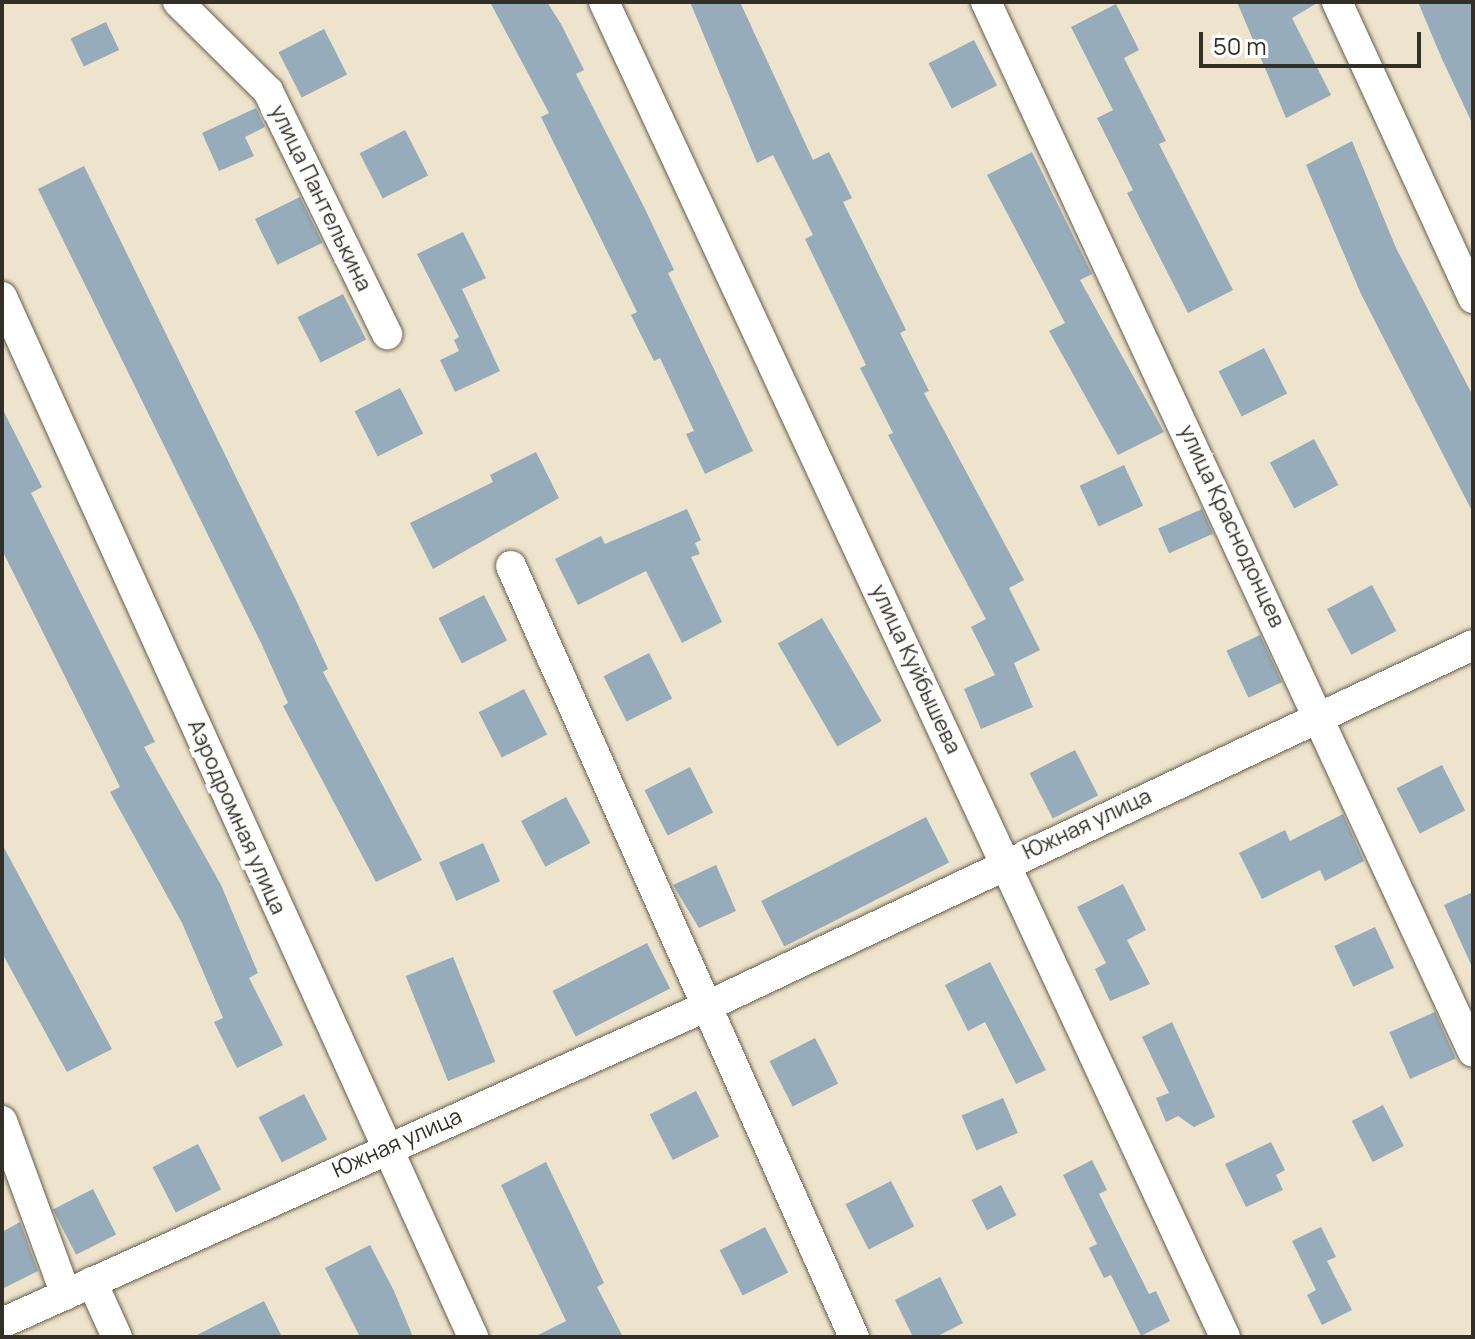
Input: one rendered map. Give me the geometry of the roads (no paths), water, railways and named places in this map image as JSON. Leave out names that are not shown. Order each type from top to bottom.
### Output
[{"type":"street","name":"улица Пантелькина","points":[[178,2],[268,91],[387,334]]},
{"type":"street","name":"улица Куйбышева","points":[[604,2],[1007,862],[1225,1337]]},
{"type":"street","name":"улица Краснодонцев","points":[[986,2],[1321,715],[1473,1052]]},
{"type":"street","points":[[1337,2],[1473,298]]},
{"type":"street","name":"Аэродромная улица","points":[[2,297],[473,1337]]},
{"type":"street","points":[[511,566],[703,1008],[854,1337]]},
{"type":"street","name":"Южная улица","points":[[2,1323],[385,1147],[703,1008],[1007,862],[1473,645]]},
{"type":"street","points":[[2,1121],[79,1288],[117,1337]]}]
